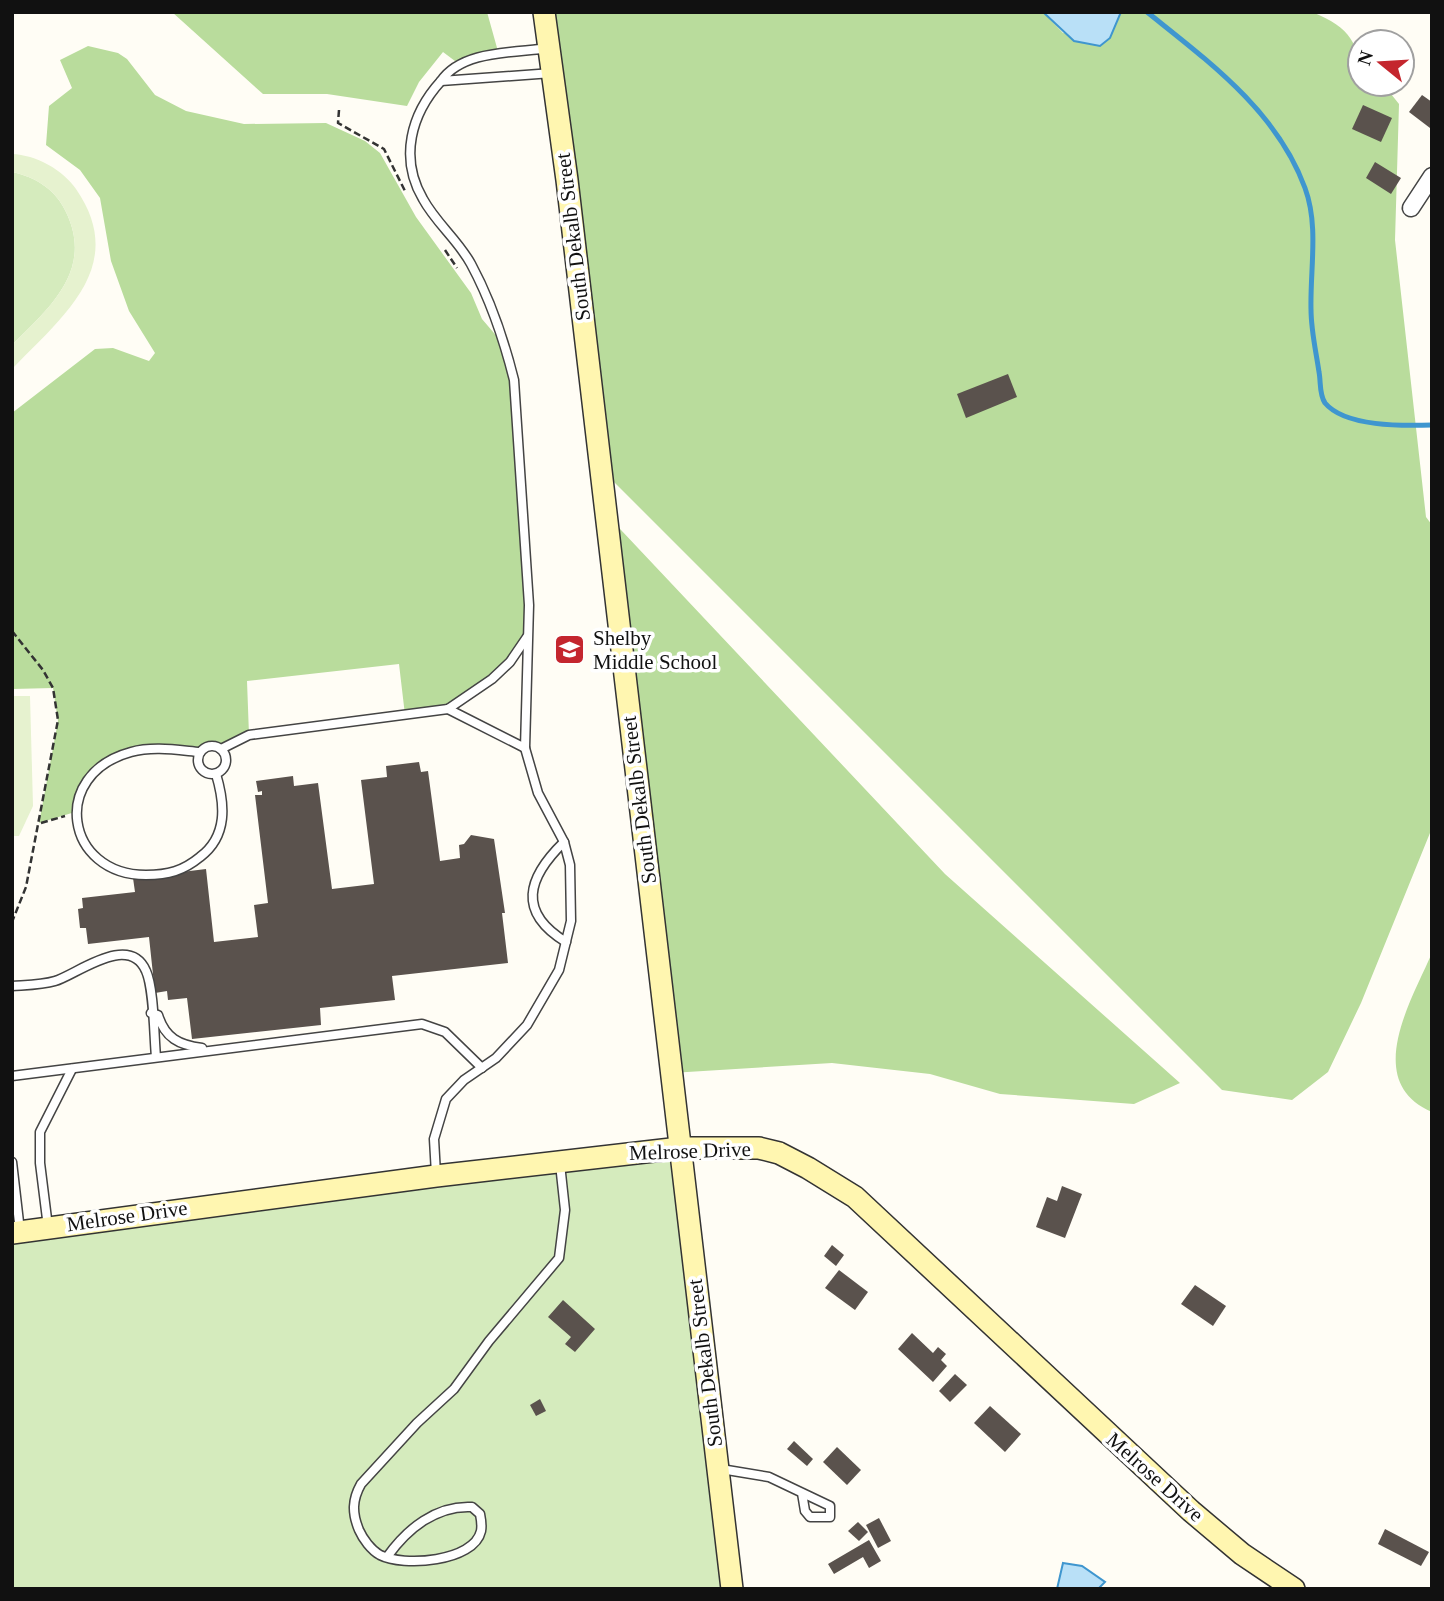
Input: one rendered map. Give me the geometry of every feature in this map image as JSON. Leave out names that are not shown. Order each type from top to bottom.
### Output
[{"type":"main road","name":"South Dekalb Street","points":[[544,12],[732,1589]]},
{"type":"main road","name":"Melrose Drive","points":[[16,1232],[436,1176],[680,1148],[759,1148],[779,1153],[837,1184],[883,1222],[1191,1511],[1242,1554],[1294,1589]]},
{"type":"street","points":[[1411,208],[1432,176]]},
{"type":"lane","points":[[436,1176],[434,1139],[441,1111],[455,1089],[517,1038],[559,970],[571,921],[570,865],[564,842],[538,793],[526,748],[527,551],[514,380],[505,346],[482,286],[461,249],[422,199],[410,158],[414,124],[420,108],[450,69],[469,61],[549,48]]},
{"type":"lane","points":[[441,81],[552,74]]},
{"type":"lane","points":[[216,774],[222,794],[222,825],[205,854],[174,872],[133,875],[114,869],[83,841],[75,813],[85,780],[112,760],[128,753],[153,749],[200,752],[209,746],[221,749],[249,735],[448,709],[492,679],[510,662],[527,637]]},
{"type":"lane","points":[[448,709],[526,748]]},
{"type":"lane","points":[[200,752],[200,768],[208,774],[216,774],[226,764],[221,749]]},
{"type":"lane","points":[[564,842],[539,871],[533,900],[540,922],[566,942]]},
{"type":"lane","points":[[12,986],[55,981],[102,958],[122,956],[134,959],[146,969],[156,1057]]},
{"type":"lane","points":[[151,1013],[158,1015],[167,1034],[184,1046],[203,1051]]},
{"type":"lane","points":[[12,1076],[422,1024],[445,1032],[482,1068]]},
{"type":"lane","points":[[48,1227],[40,1163],[40,1132],[72,1069]]},
{"type":"lane","points":[[387,1557],[398,1541],[423,1520],[443,1510],[472,1507],[481,1514],[481,1531],[475,1543],[465,1550],[431,1560],[403,1562],[387,1557],[378,1554],[363,1538],[355,1521],[355,1495],[361,1484],[417,1423],[454,1389],[489,1340],[559,1258],[565,1210],[559,1161]]},
{"type":"lane","points":[[12,1162],[16,1232]]},
{"type":"lane","points":[[718,1469],[757,1473],[802,1493]]},
{"type":"path","points":[[12,631],[43,670],[53,688],[58,720],[26,887],[12,922]]},
{"type":"path","points":[[39,823],[75,813]]},
{"type":"green space","points":[[172,12],[487,12],[499,55],[459,64],[443,52],[419,82],[407,106],[327,94],[263,94]]},
{"type":"green space","points":[[544,12],[1043,12],[1063,33],[1110,38],[1121,12],[1312,12],[1336,24],[1346,33],[1346,98],[1394,98],[1399,104],[1395,240],[1426,517],[1432,525],[1432,828],[1361,1003],[1328,1072],[1292,1100],[1222,1090],[599,467]]},
{"type":"green space","points":[[88,46],[118,53],[127,59],[155,95],[186,111],[244,124],[326,123],[365,141],[380,153],[416,217],[471,293],[482,319],[505,346],[514,380],[527,637],[510,662],[448,709],[405,715],[399,664],[247,681],[249,735],[221,749],[209,746],[200,752],[139,751],[96,770],[75,812],[39,823],[58,721],[53,688],[12,689],[12,413],[95,349],[113,348],[149,361],[155,353],[129,311],[111,261],[100,198],[80,170],[46,145],[49,106],[72,88],[60,60]]},
{"type":"green space","points":[[12,154],[39,160],[56,169],[70,182],[91,217],[96,242],[92,266],[83,288],[69,309],[12,369],[12,345],[53,302],[64,286],[75,252],[73,233],[62,204],[44,186],[29,177],[12,172]]},
{"type":"green space","points":[[12,172],[37,181],[57,197],[66,212],[73,233],[75,252],[64,286],[53,302],[12,345]]},
{"type":"green space","points":[[605,513],[945,874],[1180,1083],[1134,1104],[1000,1094],[930,1074],[832,1063],[671,1073]]},
{"type":"green space","points":[[12,696],[30,696],[33,806],[19,836],[12,836]]},
{"type":"green space","points":[[1432,953],[1432,1112],[1411,1099],[1400,1081],[1396,1061],[1404,1016]]},
{"type":"green space","points":[[680,1148],[732,1589],[12,1589],[12,1231]]},
{"type":"water","points":[[1043,12],[1121,12],[1110,38],[1100,46],[1074,41]]},
{"type":"water","points":[[1063,1563],[1082,1566],[1105,1582],[1098,1589],[1057,1589]]},
{"type":"building","points":[[1422,95],[1432,102],[1430,128],[1409,112]]},
{"type":"building","points":[[1363,105],[1392,118],[1381,142],[1352,129]]},
{"type":"building","points":[[1375,162],[1401,178],[1391,194],[1366,178]]},
{"type":"building","points":[[1008,374],[1017,397],[966,418],[957,394]]},
{"type":"building","points":[[419,762],[421,772],[428,771],[440,861],[460,858],[459,845],[464,844],[471,835],[494,839],[505,913],[502,913],[508,963],[392,976],[395,1000],[320,1008],[321,1025],[192,1039],[187,998],[168,1000],[167,991],[155,993],[149,937],[88,944],[86,928],[80,928],[78,909],[83,908],[82,898],[135,892],[133,878],[206,869],[214,942],[258,937],[254,905],[268,903],[255,795],[262,795],[262,791],[258,792],[256,781],[293,776],[294,786],[318,783],[332,889],[374,884],[361,780],[387,777],[386,766]]},
{"type":"building","points":[[1062,1186],[1082,1194],[1065,1238],[1036,1227],[1047,1197],[1057,1201]]},
{"type":"building","points":[[832,1245],[844,1255],[836,1266],[824,1256]]},
{"type":"building","points":[[839,1270],[868,1292],[855,1310],[825,1288]]},
{"type":"building","points":[[1195,1285],[1226,1306],[1213,1326],[1181,1304]]},
{"type":"building","points":[[563,1300],[595,1329],[575,1352],[565,1344],[571,1337],[548,1317]]},
{"type":"building","points":[[912,1333],[933,1353],[938,1347],[946,1354],[941,1360],[947,1366],[933,1382],[898,1349]]},
{"type":"building","points":[[955,1374],[967,1385],[950,1402],[939,1391]]},
{"type":"building","points":[[540,1399],[546,1411],[536,1416],[530,1405]]},
{"type":"building","points":[[990,1406],[1021,1434],[1005,1452],[974,1423]]},
{"type":"building","points":[[794,1441],[813,1459],[807,1466],[787,1449]]},
{"type":"building","points":[[837,1447],[861,1470],[847,1485],[823,1462]]},
{"type":"building","points":[[879,1518],[891,1541],[878,1548],[866,1525]]},
{"type":"building","points":[[858,1522],[868,1532],[859,1541],[848,1531]]},
{"type":"building","points":[[1385,1529],[1429,1552],[1421,1566],[1378,1544]]},
{"type":"building","points":[[869,1540],[881,1561],[869,1568],[863,1557],[834,1574],[828,1564]]},
{"type":"waterway","points":[[1147,12],[1216,69],[1259,111],[1293,160],[1305,188],[1312,217],[1311,317],[1321,392],[1325,403],[1334,411],[1360,421],[1391,425],[1432,425]]},
{"type":"place","name":"Shelby Middle School","points":[[570,650]]}]
